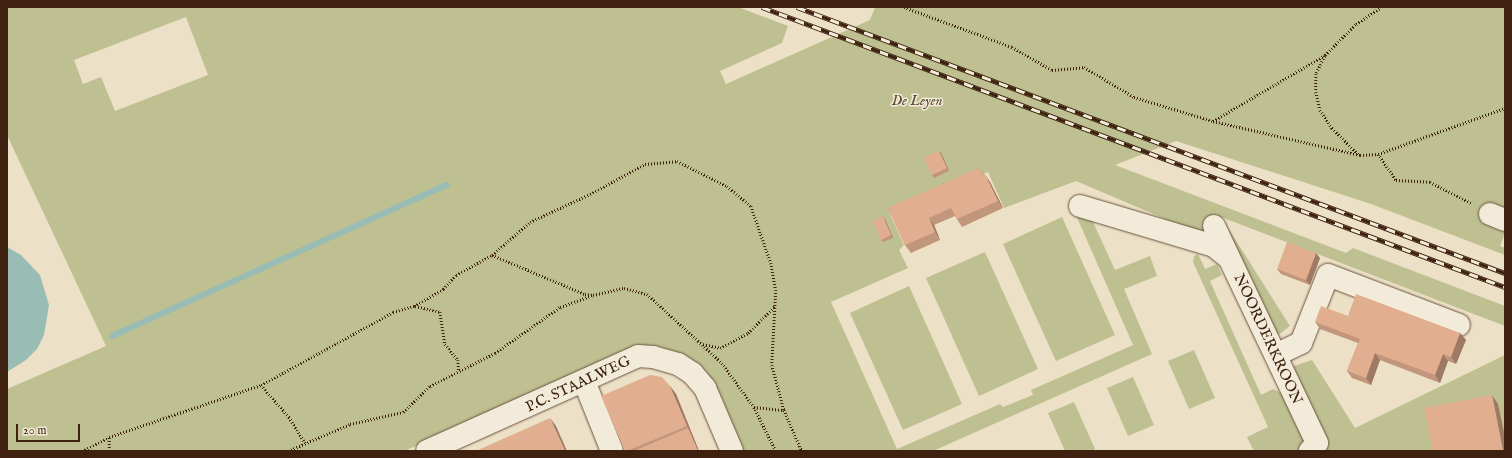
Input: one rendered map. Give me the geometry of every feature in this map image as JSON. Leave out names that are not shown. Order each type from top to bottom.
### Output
[{"type":"street","points":[[1080,206],[1214,246],[1229,258]]},
{"type":"street","name":"NOORDERKROON","points":[[1214,226],[1317,442],[1310,451]]},
{"type":"street","points":[[1276,355],[1301,343],[1328,275],[1459,325]]},
{"type":"street","name":"P.C. STAALWEG","points":[[427,451],[584,382],[638,356],[653,357],[678,364],[692,373],[705,388],[732,451]]},
{"type":"street","points":[[584,382],[612,451]]},
{"type":"path","points":[[904,7],[1012,47],[1052,70],[1084,67],[1134,97],[1212,121],[1360,155],[1378,154],[1505,108]]},
{"type":"path","points":[[1212,121],[1325,55],[1356,24],[1381,7]]},
{"type":"path","points":[[1325,55],[1316,74],[1316,92],[1320,110],[1332,128],[1360,155]]},
{"type":"path","points":[[1378,154],[1396,180],[1430,182],[1498,217]]},
{"type":"path","points":[[82,451],[109,436],[261,385],[393,312],[414,306],[443,289],[456,275],[492,255],[530,222],[590,194],[645,164],[678,161],[727,186],[751,206],[771,263],[776,290],[772,366],[784,410],[802,451]]},
{"type":"path","points":[[492,255],[537,275],[593,295]]},
{"type":"path","points":[[288,451],[350,424],[403,412],[430,386],[506,346],[560,307],[593,295],[624,288],[647,294],[675,322],[703,344],[722,363],[754,407],[776,451]]},
{"type":"path","points":[[414,306],[440,312],[445,344],[458,360],[459,371]]},
{"type":"path","points":[[703,344],[720,348],[748,333],[775,306]]},
{"type":"path","points":[[261,385],[289,417],[305,443]]},
{"type":"path","points":[[754,407],[784,410]]},
{"type":"path","points":[[109,436],[109,451]]},
{"type":"green space","name":"De Leyen","points":[[7,7],[738,7],[788,26],[782,43],[720,71],[726,84],[870,20],[875,7],[1505,7],[1505,233],[1500,246],[1505,248],[1505,255],[1371,204],[1176,141],[1115,165],[1346,253],[1353,248],[1505,306],[1505,326],[1221,217],[1290,326],[1277,336],[1205,236],[1076,181],[1004,208],[988,172],[890,214],[904,245],[899,250],[908,268],[831,302],[897,449],[1000,404],[1003,407],[1033,395],[1031,390],[1133,345],[1075,213],[1088,211],[1115,270],[1150,256],[1157,276],[1124,289],[1152,354],[933,451],[742,451],[707,372],[685,355],[660,347],[645,347],[404,451],[7,451],[7,389],[106,346],[7,135]],"holes":[[[186,17],[208,75],[115,111],[101,77],[83,84],[74,60]]]},
{"type":"green space","points":[[1062,217],[1115,335],[1056,361],[1003,244]]},
{"type":"green space","points":[[985,252],[1038,369],[979,396],[926,278]]},
{"type":"green space","points":[[1198,254],[1205,269],[1217,264],[1222,275],[1210,281],[1261,395],[1273,389],[1290,397],[1307,436],[1300,451],[1254,451],[1247,437],[1268,427],[1193,262],[1194,256]]},
{"type":"green space","points":[[909,286],[962,404],[903,430],[850,313]]},
{"type":"green space","points":[[1194,350],[1215,398],[1189,409],[1168,361]]},
{"type":"green space","points":[[1505,355],[1505,451],[1324,451],[1291,367],[1312,360],[1355,428]]},
{"type":"green space","points":[[1133,377],[1154,425],[1128,436],[1107,388]]},
{"type":"green space","points":[[1074,402],[1095,449],[1092,451],[1065,451],[1048,413]]},
{"type":"water","points":[[7,247],[21,255],[40,275],[49,305],[44,335],[37,349],[26,360],[7,372]]},
{"type":"building","points":[[939,151],[947,168],[932,175],[924,157]]},
{"type":"building","points":[[979,168],[983,175],[985,174],[998,201],[957,219],[951,208],[929,218],[935,232],[905,245],[888,208]]},
{"type":"building","points":[[883,216],[891,235],[881,240],[873,221]]},
{"type":"building","points":[[1287,242],[1316,253],[1306,280],[1277,269]]},
{"type":"building","points":[[1356,294],[1460,333],[1451,357],[1443,354],[1435,375],[1375,353],[1366,378],[1347,371],[1360,339],[1315,322],[1321,306],[1348,316]]},
{"type":"building","points":[[650,375],[662,377],[670,386],[687,426],[625,451],[601,396]]},
{"type":"building","points":[[1492,395],[1503,451],[1433,451],[1424,408]]},
{"type":"building","points":[[550,418],[565,451],[476,451]]},
{"type":"building","points":[[688,428],[698,451],[634,451]]},
{"type":"waterway","points":[[112,336],[446,185]]},
{"type":"railway","points":[[762,7],[1505,287]]},
{"type":"railway","points":[[797,7],[1505,273]]}]
